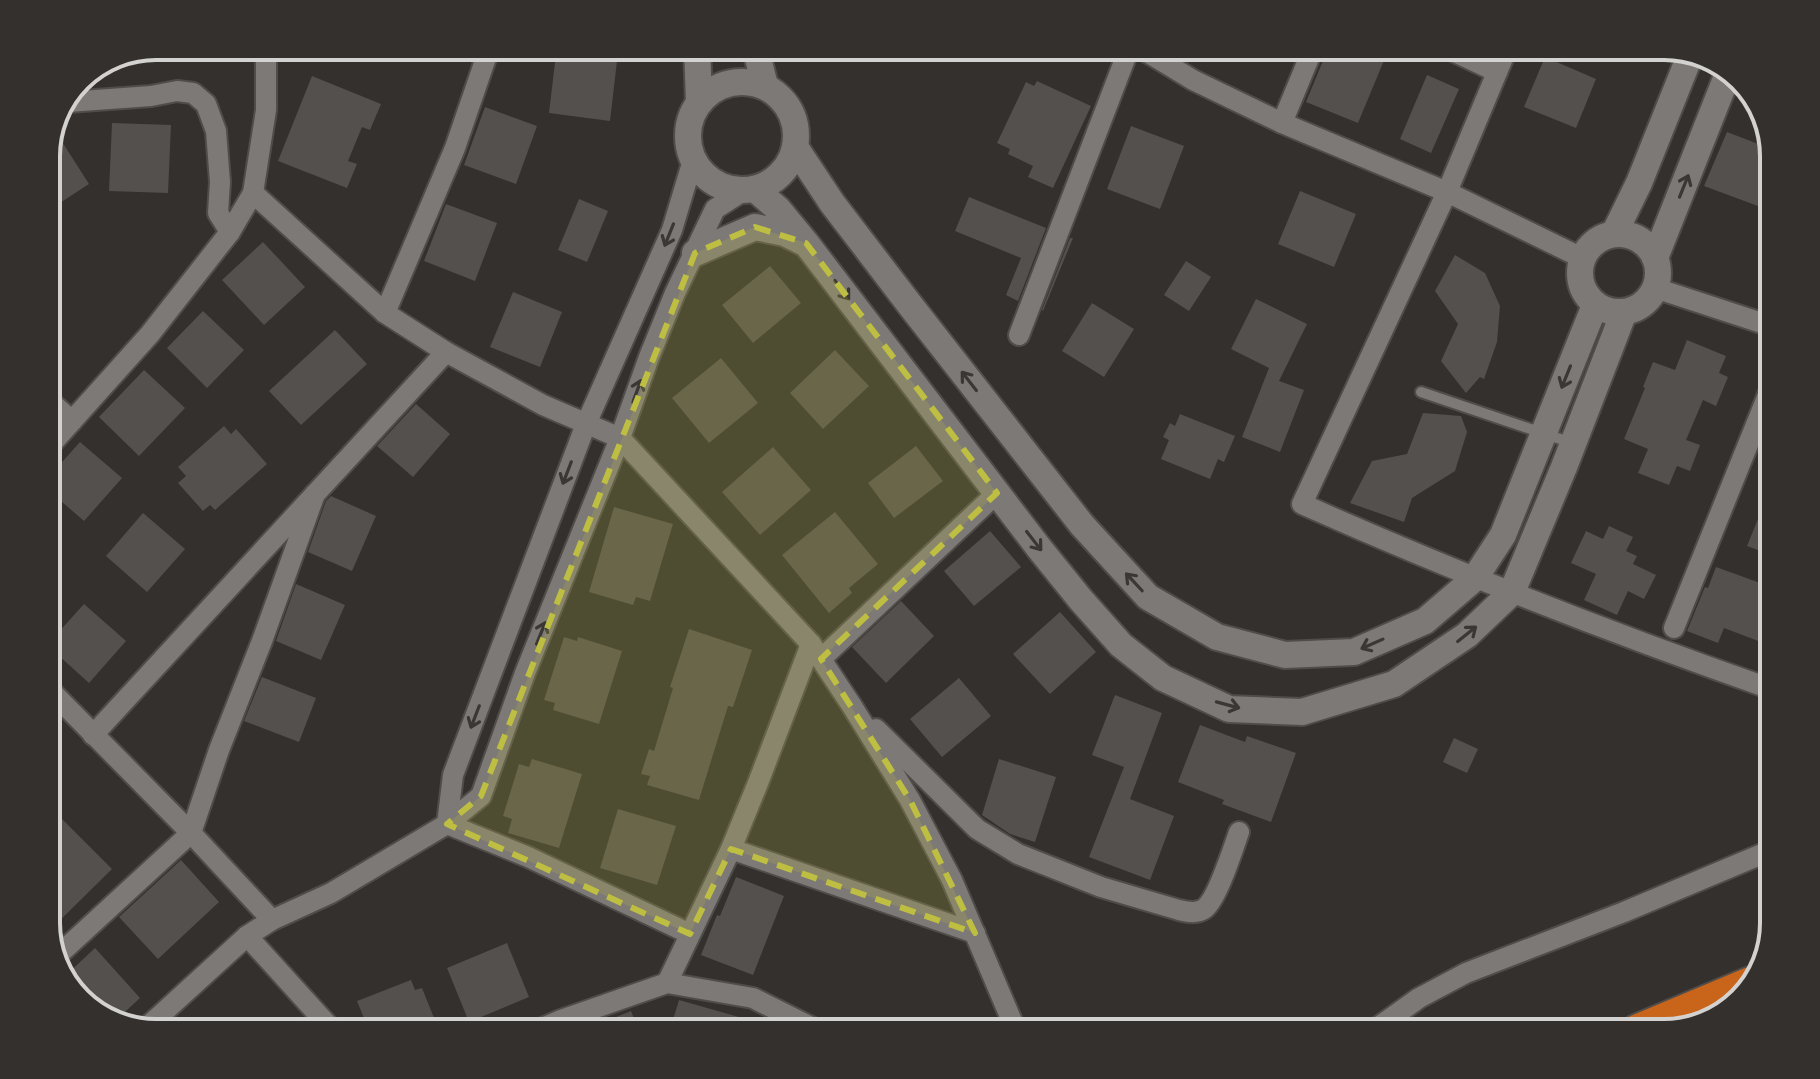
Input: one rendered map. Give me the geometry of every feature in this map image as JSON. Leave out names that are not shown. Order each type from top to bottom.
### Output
[{"type":"highway","points":[[1674,1018],[1724,997]]},
{"type":"street","points":[[60,434],[150,334],[230,232],[253,193],[266,110],[266,60]]},
{"type":"street","points":[[385,313],[455,148],[485,60]]},
{"type":"street","points":[[697,60],[699,103]]},
{"type":"street","points":[[758,60],[765,86]]},
{"type":"street","points":[[1019,335],[1125,60]]},
{"type":"street","points":[[1160,60],[1193,80],[1282,123],[1447,192],[1582,258]]},
{"type":"street","points":[[1282,123],[1308,60]]},
{"type":"street","points":[[1472,60],[1497,72]]},
{"type":"street","points":[[1502,60],[1447,192],[1302,504],[1475,578],[1760,685]]},
{"type":"street","points":[[1614,234],[1639,183],[1687,63]]},
{"type":"street","points":[[156,1019],[247,936],[272,920],[331,893],[447,824],[481,796],[525,673],[620,438],[649,357],[715,209],[749,190],[776,178],[792,159],[795,123],[791,111],[775,93],[765,86],[741,81],[718,87],[699,103],[689,125],[689,149],[699,171],[730,189],[749,190],[778,209],[1081,600],[1121,645],[1163,678],[1229,709],[1302,712],[1394,684],[1467,635],[1512,592],[1624,312]]},
{"type":"street","points":[[1655,258],[1725,82]]},
{"type":"street","points":[[77,101],[177,91],[193,93],[206,104],[216,131],[220,182],[218,213],[230,232]]},
{"type":"street","points":[[795,147],[832,203],[1020,447],[1082,525],[1148,597],[1217,637],[1285,655],[1354,652],[1425,621],[1475,578],[1503,535],[1595,305]]},
{"type":"street","points":[[447,824],[453,775],[586,424],[672,230],[693,160]]},
{"type":"street","points":[[253,193],[385,313],[446,352],[543,405],[620,438],[816,652],[910,800],[952,880],[1011,1019]]},
{"type":"street","points":[[695,253],[755,227],[785,233],[806,243]]},
{"type":"street","points":[[1624,234],[1634,237],[1650,249],[1655,258],[1658,268],[1655,288],[1643,305],[1613,313],[1595,305],[1582,289],[1579,268],[1582,258],[1603,237],[1624,234]]},
{"type":"street","points":[[1655,288],[1760,322]]},
{"type":"street","points":[[93,735],[446,352]]},
{"type":"street","points":[[60,410],[72,421]]},
{"type":"street","points":[[1674,628],[1760,415]]},
{"type":"street","points":[[667,983],[731,849],[816,652],[997,493]]},
{"type":"street","points":[[64,950],[191,833],[315,494]]},
{"type":"street","points":[[60,701],[272,920]]},
{"type":"street","points":[[852,706],[977,829],[1018,854],[1101,887],[1190,913],[1204,909],[1214,896],[1239,832]]},
{"type":"street","points":[[447,824],[528,857],[690,934]]},
{"type":"street","points":[[731,849],[975,933]]},
{"type":"street","points":[[1390,1019],[1419,998],[1466,973],[1760,855]]},
{"type":"street","points":[[247,936],[322,1019]]},
{"type":"street","points":[[564,1019],[667,983],[753,998],[795,1019]]},
{"type":"lane","points":[[1421,392],[1574,443]]},
{"type":"highlighted area","points":[[755,227],[806,243],[997,493],[821,659],[910,800],[975,933],[731,849],[690,934],[447,824],[481,796],[695,253]]},
{"type":"building","points":[[555,60],[617,61],[610,121],[549,113]]},
{"type":"building","points":[[1323,60],[1384,60],[1358,123],[1306,102]]},
{"type":"building","points":[[1544,60],[1552,60],[1596,79],[1576,128],[1524,107]]},
{"type":"building","points":[[1427,75],[1459,89],[1431,153],[1400,139]]},
{"type":"building","points":[[312,76],[381,104],[370,130],[362,127],[348,161],[357,164],[347,188],[278,161]]},
{"type":"building","points":[[1037,81],[1091,106],[1053,188],[1028,177],[1033,166],[1008,154],[1010,149],[997,143],[1026,82],[1034,86]]},
{"type":"building","points":[[485,107],[537,126],[516,184],[464,165]]},
{"type":"building","points":[[112,123],[171,125],[168,193],[109,191]]},
{"type":"building","points":[[1131,126],[1184,146],[1160,209],[1107,189]]},
{"type":"building","points":[[1727,132],[1759,144],[1760,207],[1704,186]]},
{"type":"building","points":[[61,141],[89,184],[60,203]]},
{"type":"building","points":[[1300,191],[1356,214],[1334,267],[1278,244]]},
{"type":"building","points":[[969,197],[1046,228],[1018,301],[1006,295],[1021,258],[955,231]]},
{"type":"building","points":[[579,199],[608,211],[587,262],[558,250]]},
{"type":"building","points":[[446,204],[497,223],[475,281],[424,261]]},
{"type":"building","points":[[1070,238],[1073,238],[1043,311],[1042,310]]},
{"type":"building","points":[[263,242],[305,287],[264,325],[222,280]]},
{"type":"building","points":[[1455,255],[1485,273],[1500,306],[1497,342],[1484,379],[1480,377],[1466,393],[1441,361],[1458,324],[1435,291]]},
{"type":"building","points":[[1186,261],[1211,277],[1189,311],[1164,295]]},
{"type":"building","points":[[770,266],[801,303],[753,343],[722,305]]},
{"type":"building","points":[[513,292],[562,312],[540,367],[490,347]]},
{"type":"building","points":[[1256,299],[1307,324],[1279,381],[1304,390],[1280,452],[1242,437],[1269,368],[1231,349]]},
{"type":"building","points":[[1092,303],[1134,329],[1104,377],[1062,351]]},
{"type":"building","points":[[203,311],[244,350],[207,388],[167,348]]},
{"type":"building","points":[[335,330],[367,364],[301,425],[269,391]]},
{"type":"building","points":[[1687,340],[1726,356],[1719,373],[1728,377],[1716,406],[1703,400],[1686,440],[1700,445],[1690,471],[1677,466],[1669,485],[1638,473],[1648,449],[1624,439],[1653,362],[1675,370]]},
{"type":"building","points":[[835,350],[869,386],[823,429],[790,393]]},
{"type":"building","points":[[721,358],[758,403],[709,443],[672,398]]},
{"type":"building","points":[[144,370],[185,408],[139,456],[99,417]]},
{"type":"building","points":[[416,404],[450,434],[413,477],[377,446]]},
{"type":"building","points":[[1423,413],[1461,416],[1467,432],[1455,471],[1412,498],[1404,522],[1350,503],[1372,461],[1407,454]]},
{"type":"building","points":[[1180,414],[1235,436],[1224,462],[1218,459],[1210,479],[1161,459],[1169,440],[1163,437],[1170,423],[1175,426]]},
{"type":"building","points":[[224,426],[231,434],[236,429],[267,464],[215,510],[210,505],[203,511],[178,483],[186,476],[178,467]]},
{"type":"building","points":[[80,442],[122,478],[84,521],[60,500],[60,464]]},
{"type":"building","points":[[916,446],[943,481],[894,518],[868,483]]},
{"type":"building","points":[[773,447],[811,490],[760,535],[722,492]]},
{"type":"building","points":[[331,496],[376,516],[352,571],[308,552],[326,501]]},
{"type":"building","points":[[614,507],[673,524],[650,601],[636,597],[633,605],[589,592]]},
{"type":"building","points":[[835,512],[878,564],[849,588],[852,593],[829,613],[782,555]]},
{"type":"building","points":[[143,513],[185,549],[147,592],[106,556]]},
{"type":"building","points":[[1760,514],[1760,551],[1747,546]]},
{"type":"building","points":[[1609,526],[1633,537],[1626,551],[1637,556],[1633,564],[1656,575],[1644,599],[1628,591],[1617,615],[1584,600],[1596,574],[1571,563],[1586,531],[1603,539]]},
{"type":"building","points":[[990,531],[1021,567],[974,606],[944,571]]},
{"type":"building","points":[[1716,567],[1760,583],[1760,642],[1724,628],[1718,643],[1687,631],[1705,587],[1708,588]]},
{"type":"building","points":[[296,584],[345,605],[321,660],[276,641]]},
{"type":"building","points":[[901,601],[934,636],[886,683],[852,647]]},
{"type":"building","points":[[84,604],[126,641],[89,683],[60,657],[60,631]]},
{"type":"building","points":[[1060,612],[1096,652],[1050,694],[1013,654]]},
{"type":"building","points":[[689,629],[752,650],[733,707],[728,706],[699,800],[647,785],[650,776],[641,774],[649,749],[654,751]]},
{"type":"building","points":[[564,637],[577,641],[578,637],[622,651],[599,724],[553,710],[555,703],[544,700]]},
{"type":"building","points":[[262,677],[316,698],[299,742],[244,721]]},
{"type":"building","points":[[959,678],[991,716],[942,757],[910,719]]},
{"type":"building","points":[[1115,695],[1162,713],[1130,799],[1174,816],[1150,880],[1089,857],[1124,767],[1092,755]]},
{"type":"building","points":[[1200,725],[1245,742],[1247,736],[1296,753],[1271,822],[1222,804],[1224,800],[1178,782]]},
{"type":"building","points":[[1454,738],[1478,749],[1467,773],[1443,762]]},
{"type":"building","points":[[532,759],[582,774],[559,848],[508,833],[512,819],[503,816],[519,764],[529,767]]},
{"type":"building","points":[[999,759],[1056,777],[1035,842],[1010,834],[982,815]]},
{"type":"building","points":[[618,809],[676,826],[657,885],[600,868]]},
{"type":"building","points":[[60,817],[112,869],[60,920]]},
{"type":"building","points":[[181,860],[219,902],[158,959],[119,917]]},
{"type":"building","points":[[736,877],[784,896],[753,975],[701,955]]},
{"type":"building","points":[[507,943],[529,997],[476,1019],[468,1019],[447,968]]},
{"type":"building","points":[[95,948],[140,998],[123,1013],[119,1012],[88,991],[72,969]]},
{"type":"building","points":[[411,980],[415,990],[422,988],[434,1019],[364,1019],[357,1001]]},
{"type":"building","points":[[679,1000],[746,1019],[673,1019]]},
{"type":"building","points":[[631,1011],[634,1019],[611,1019]]}]
